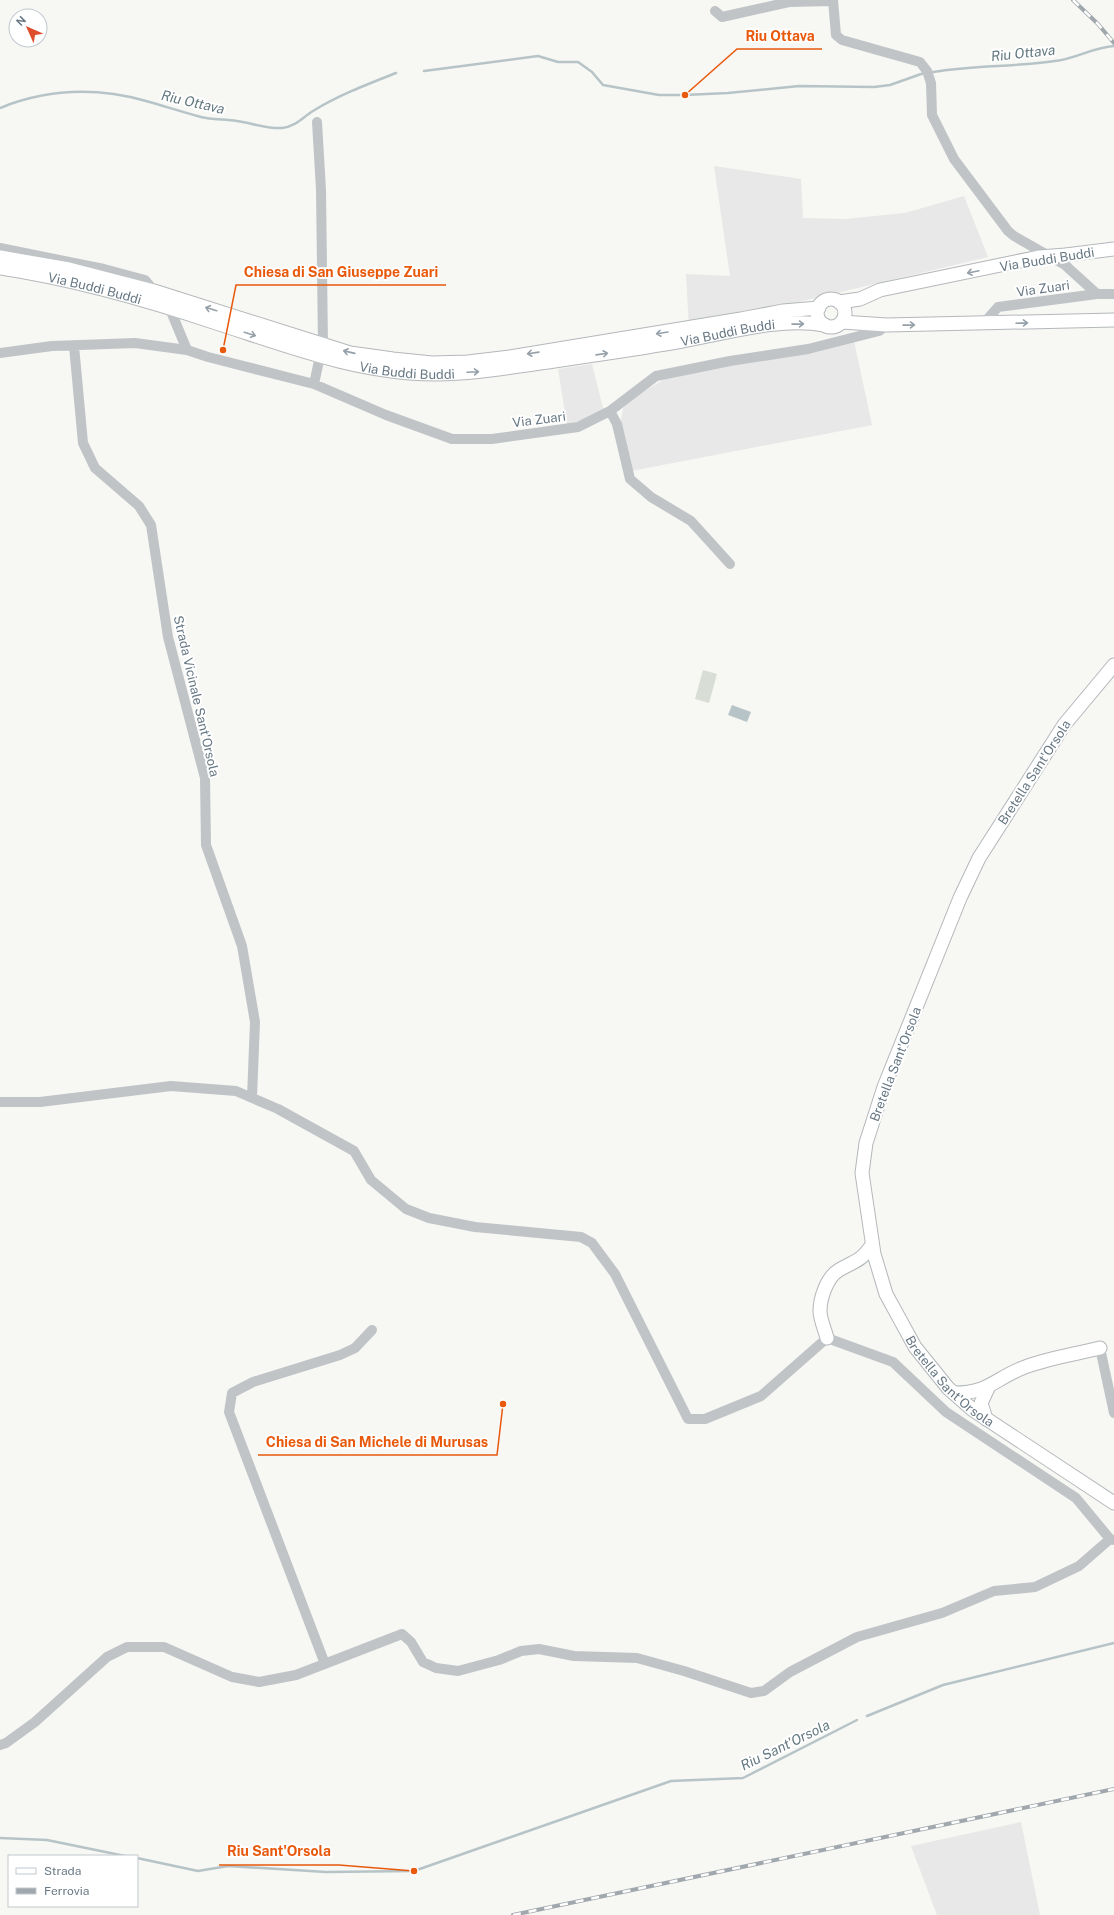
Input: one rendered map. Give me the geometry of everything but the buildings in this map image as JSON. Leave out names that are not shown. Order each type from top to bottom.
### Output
[{"type":"main road","name":"Via Buddi Buddi","points":[[839,302],[860,299],[880,290],[1039,257],[1114,249]]},
{"type":"main road","name":"Via Buddi Buddi","points":[[0,257],[69,269],[154,291],[321,351],[352,364],[393,371],[435,374],[480,372],[662,345],[768,326],[802,324],[825,325]]},
{"type":"main road","name":"Via Buddi Buddi","points":[[0,268],[78,283],[321,351],[350,353],[393,360],[432,363],[468,362],[595,344],[783,311],[819,308]]},
{"type":"main road","points":[[842,322],[845,314],[844,309],[839,302],[828,300],[819,308],[819,319],[825,325],[834,327],[842,322],[887,326],[1114,320]]},
{"type":"main road","name":"Bretella Sant'Orsola","points":[[1114,666],[1064,725],[979,858],[960,898],[884,1086],[866,1143],[862,1173],[872,1245],[886,1294],[915,1347],[954,1393],[986,1419],[1114,1503]]},
{"type":"main road","points":[[827,1338],[820,1311],[828,1281],[834,1274],[865,1256],[872,1245]]},
{"type":"main road","points":[[849,1265],[868,1266],[879,1271]]},
{"type":"main road","points":[[954,1393],[971,1393],[988,1388],[1025,1367],[1100,1348]]},
{"type":"main road","points":[[986,1419],[981,1403],[988,1388]]},
{"type":"street","points":[[715,11],[722,17],[789,2],[832,1],[836,35],[842,40],[920,62],[931,83],[932,115],[954,159],[988,206],[1014,236],[1065,265],[1097,294]]},
{"type":"street","points":[[314,384],[321,351],[321,190],[318,122]]},
{"type":"street","points":[[0,248],[104,269],[145,280],[154,291]]},
{"type":"street","name":"Via Zuari","points":[[983,324],[998,307],[1097,294],[1114,294]]},
{"type":"street","points":[[170,309],[187,350]]},
{"type":"street","name":"Via Zuari","points":[[0,353],[74,346],[135,343],[187,350],[208,357],[314,384],[386,415],[452,439],[492,438],[578,428],[610,411],[656,376],[730,361],[808,349],[879,331],[887,326]]},
{"type":"street","name":"Strada Vicinale Sant'Orsola","points":[[74,346],[83,443],[95,468],[139,506],[151,525],[168,636],[205,778],[206,845],[242,946],[255,1022],[252,1097]]},
{"type":"street","points":[[610,411],[616,424],[630,479],[651,497],[691,521],[730,564]]},
{"type":"street","points":[[0,1102],[40,1102],[171,1086],[236,1091],[252,1097],[278,1109],[354,1151],[372,1180],[406,1209],[429,1218],[475,1227],[581,1237],[592,1243],[615,1274],[688,1419],[705,1419],[761,1396],[827,1338],[893,1362],[946,1412],[1076,1498],[1112,1539],[1078,1566],[1035,1587],[994,1591],[942,1613],[857,1637],[790,1672],[764,1691],[751,1694],[684,1671],[637,1658],[574,1656],[539,1649],[521,1651],[499,1660],[458,1671],[436,1668],[423,1662],[411,1642],[402,1634],[296,1675],[259,1682],[232,1677],[164,1647],[127,1647],[107,1657],[35,1722],[6,1743],[0,1745]]},
{"type":"street","points":[[325,1664],[229,1412],[232,1393],[253,1382],[340,1355],[355,1348],[372,1330]]},
{"type":"street","points":[[1100,1348],[1114,1413]]},
{"type":"shaded area","points":[[714,166],[801,179],[803,218],[845,219],[905,213],[964,196],[988,257],[689,328],[686,274],[730,276]]},
{"type":"shaded area","points":[[854,341],[872,425],[631,471],[620,427],[623,408],[639,394],[672,375]]},
{"type":"shaded area","points":[[592,364],[604,412],[567,425],[558,369]]},
{"type":"shaded area","points":[[703,670],[717,674],[709,703],[695,699]]},
{"type":"shaded area","points":[[732,705],[751,712],[747,722],[728,715]]},
{"type":"shaded area","points":[[1021,1822],[1040,1915],[937,1915],[911,1846]]},
{"type":"waterway","name":"Riu Ottava","points":[[933,72],[963,68],[1062,60],[1099,48],[1114,46]]},
{"type":"waterway","name":"Riu Ottava","points":[[424,71],[538,56],[558,62],[578,62],[592,72],[603,85],[659,95],[728,93],[799,86],[874,87],[890,85],[924,73]]},
{"type":"waterway","name":"Riu Ottava","points":[[0,108],[36,97],[72,92],[90,92],[146,101],[205,118],[232,120],[265,127],[282,128],[295,124],[313,111],[343,95],[396,73]]},
{"type":"waterway","name":"Riu Sant'Orsola","points":[[867,1716],[943,1685],[1114,1643]]},
{"type":"waterway","name":"Riu Sant'Orsola","points":[[138,1858],[198,1871],[228,1866],[326,1872],[414,1871],[671,1781],[743,1778],[857,1720]]},
{"type":"waterway","name":"Riu Sant'Orsola","points":[[0,1838],[47,1840],[120,1855]]},
{"type":"railway","points":[[1073,0],[1098,24],[1114,43]]},
{"type":"railway","points":[[513,1915],[1114,1789]]},
{"type":"place","name":"Riu Ottava","points":[[685,95]]},
{"type":"place","name":"Chiesa di San Giuseppe Zuari","points":[[223,350]]},
{"type":"place","name":"Chiesa di San Michele di Murusas","points":[[503,1404]]},
{"type":"place","name":"Riu Sant'Orsola","points":[[414,1871]]}]
